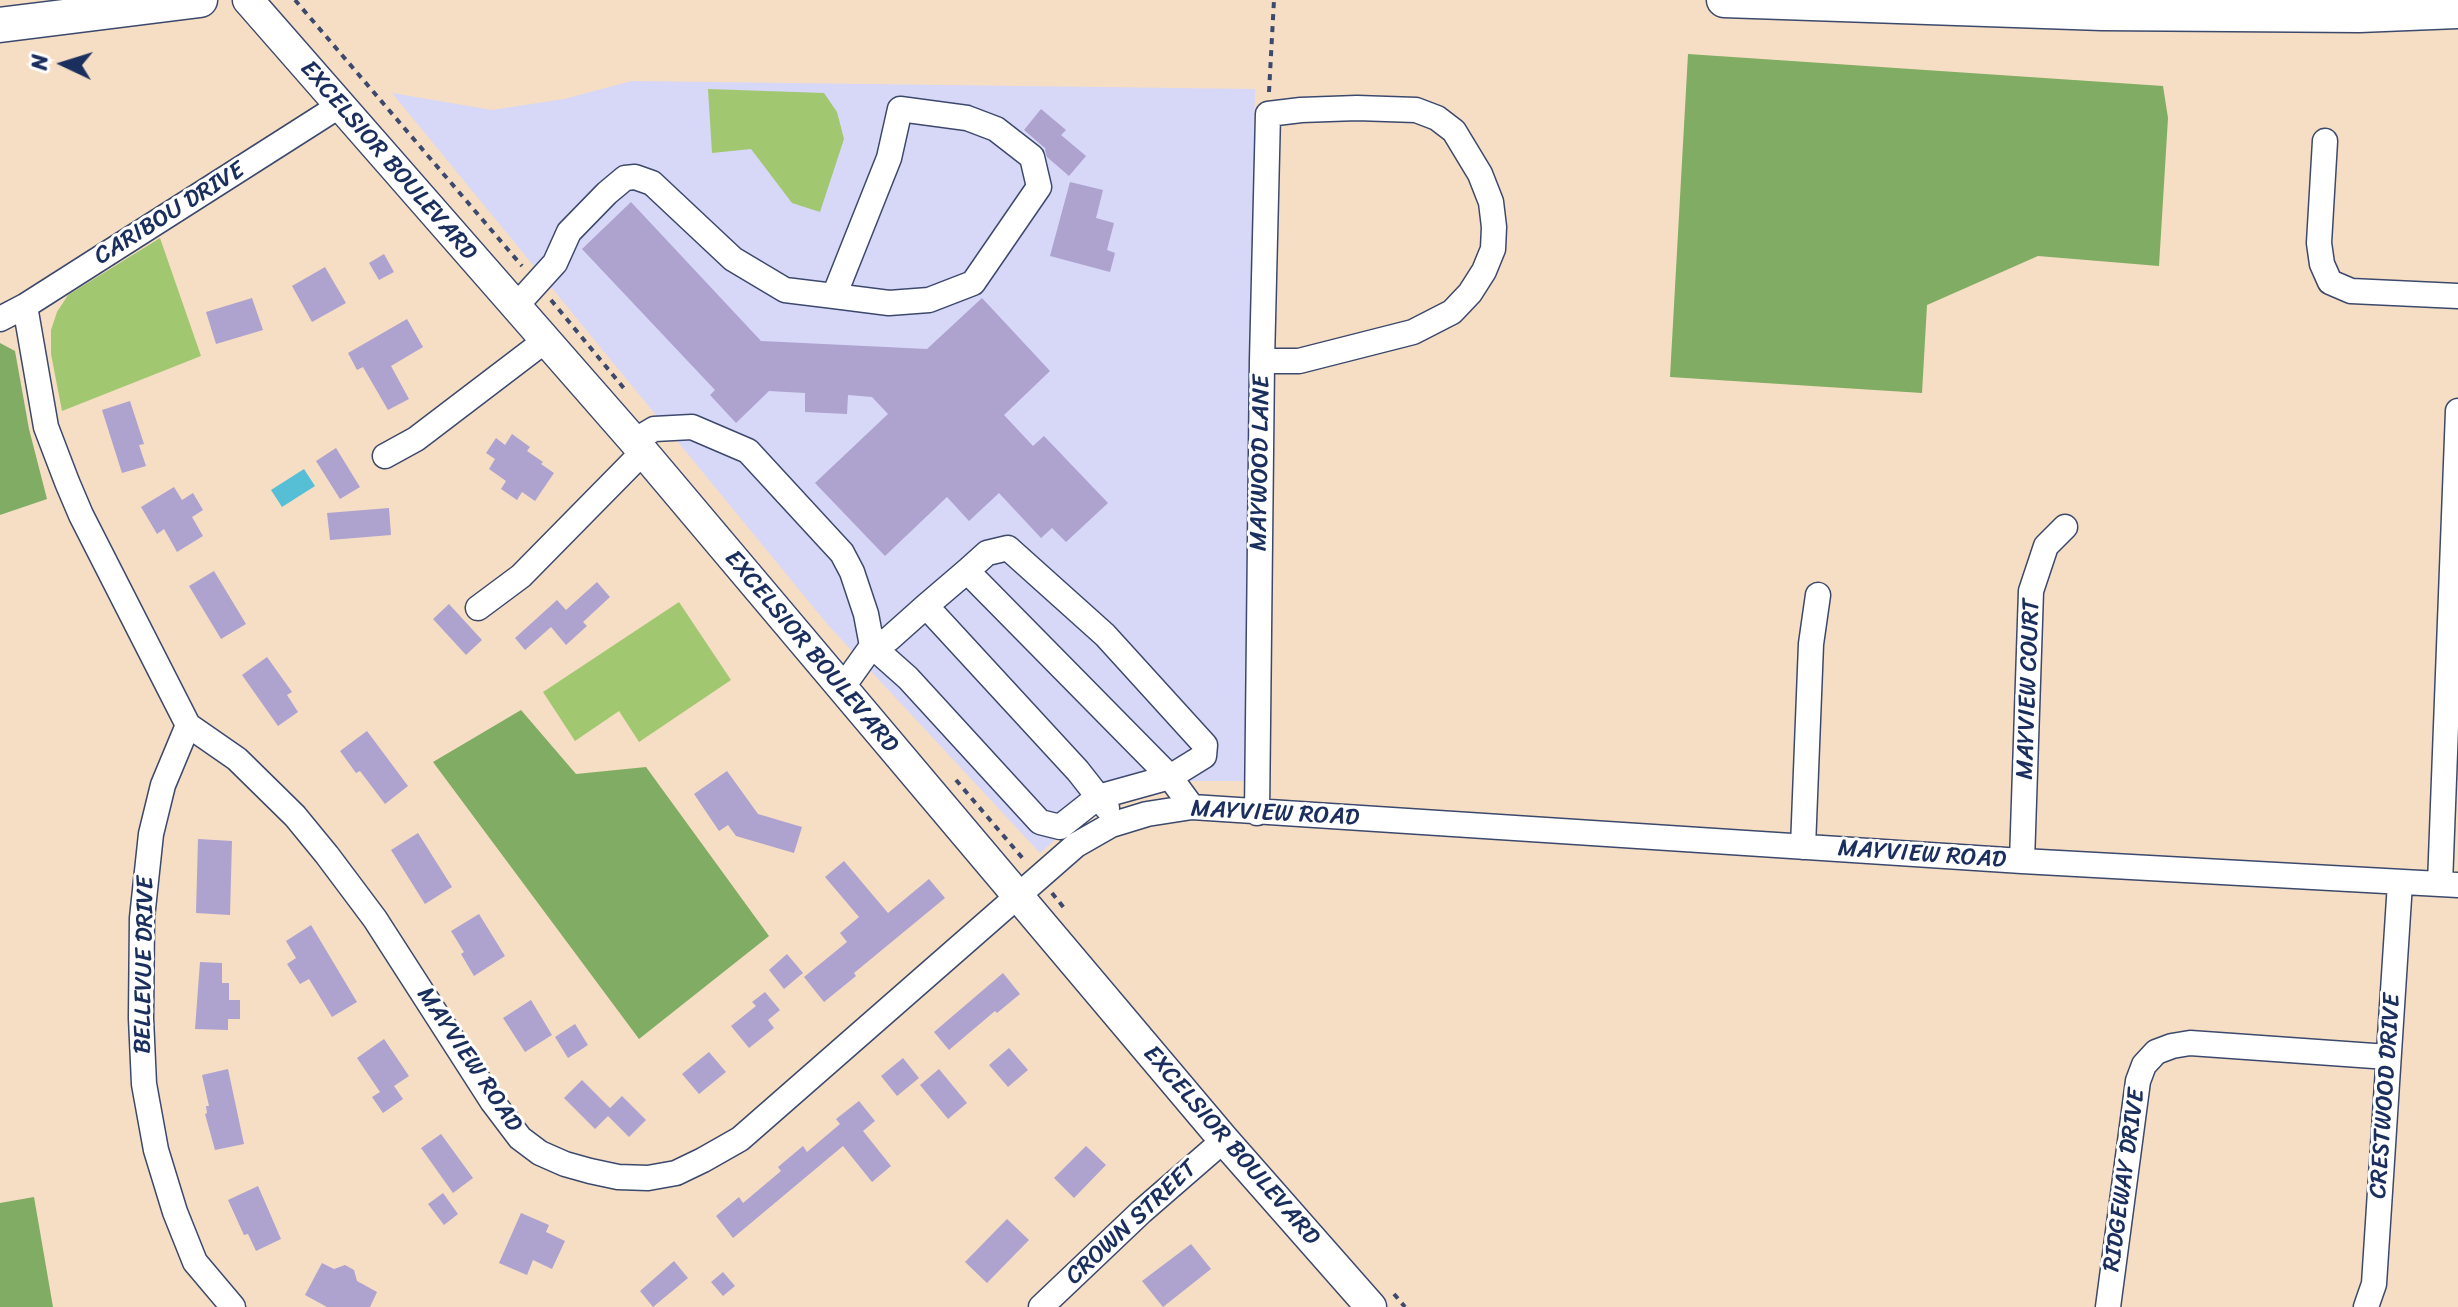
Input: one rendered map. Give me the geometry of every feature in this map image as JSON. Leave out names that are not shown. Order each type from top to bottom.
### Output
[{"type":"highway","points":[[0,25],[200,0]]},
{"type":"highway","points":[[1724,0],[2102,13],[2359,15],[2458,11]]},
{"type":"main road","name":"EXCELSIOR BOULEVARD","points":[[248,0],[638,447],[1224,1140],[1371,1307]]},
{"type":"street","name":"CARIBOU DRIVE","points":[[0,319],[339,106]]},
{"type":"street","points":[[516,306],[555,263],[569,232],[607,193],[625,178],[635,177],[652,183],[733,259],[785,290],[889,303],[929,300],[973,283],[1039,187],[1032,157],[996,129],[967,118],[900,109],[889,158],[834,296]]},
{"type":"street","name":"MAYWOOD LANE","points":[[1257,813],[1262,361],[1268,114],[1301,110],[1416,110],[1437,118],[1454,131],[1480,174],[1491,202],[1494,227],[1493,249],[1470,293],[1452,312],[1413,332],[1299,361],[1262,361]]},
{"type":"street","points":[[2325,141],[2319,243],[2322,264],[2330,282],[2351,291],[2458,296]]},
{"type":"street","points":[[25,306],[46,427],[67,482],[188,725]]},
{"type":"street","points":[[385,456],[416,439],[546,340]]},
{"type":"street","points":[[2449,885],[2458,411]]},
{"type":"street","points":[[478,608],[521,576],[654,429],[692,427],[748,451],[842,553],[866,614],[872,646],[908,678],[1040,822],[1060,827],[1098,797],[1170,777],[1204,756],[1205,745],[1105,635],[1008,548],[987,553],[889,639],[872,646],[842,688]]},
{"type":"street","name":"MAYVIEW COURT","points":[[2022,861],[2031,591],[2046,546],[2065,527]]},
{"type":"street","points":[[967,571],[1170,777],[1192,807]]},
{"type":"street","points":[[1803,847],[1811,644],[1818,595]]},
{"type":"street","points":[[926,606],[1078,771],[1118,823]]},
{"type":"street","name":"MAYVIEW ROAD","points":[[188,725],[237,759],[295,816],[327,855],[375,919],[492,1101],[520,1138],[540,1153],[565,1164],[618,1177],[648,1178],[676,1173],[740,1139],[1076,845],[1118,823],[1147,814],[1192,807],[1232,808],[1257,813],[2449,885]]},
{"type":"street","name":"BELLEVUE DRIVE","points":[[188,725],[163,785],[151,834],[142,918],[144,1084],[156,1150],[175,1212],[195,1262],[233,1307]]},
{"type":"street","name":"CRESTWOOD DRIVE","points":[[2366,1307],[2374,1284],[2400,883]]},
{"type":"street","name":"RIDGEWAY DRIVE","points":[[2108,1307],[2138,1081],[2144,1065],[2156,1052],[2190,1043],[2388,1057]]},
{"type":"street","name":"CROWN STREET","points":[[1041,1307],[1141,1212],[1224,1140]]},
{"type":"path","points":[[295,0],[346,60]]},
{"type":"path","points":[[1270,81],[1274,0]]},
{"type":"shaded area","points":[[632,81],[1255,89],[1247,781],[1183,781],[1127,795],[1078,820],[1040,853],[828,625],[392,93],[492,110],[564,99]]},
{"type":"green space","points":[[1688,54],[2163,86],[2168,118],[2159,266],[2038,256],[1927,305],[1922,393],[1670,377]]},
{"type":"green space","points":[[708,89],[824,93],[837,112],[844,139],[820,212],[792,203],[751,149],[712,153]]},
{"type":"green space","points":[[160,238],[201,356],[62,411],[51,354],[51,330],[57,312],[68,295]]},
{"type":"green space","points":[[0,343],[15,351],[29,429],[47,499],[0,515]]},
{"type":"green space","points":[[679,602],[731,680],[639,742],[619,711],[575,741],[543,692]]},
{"type":"green space","points":[[521,710],[576,774],[646,767],[769,936],[639,1039],[433,762]]},
{"type":"green space","points":[[34,1197],[53,1307],[0,1307],[0,1203]]},
{"type":"water","points":[[304,469],[315,486],[282,507],[271,490]]},
{"type":"building","points":[[1041,109],[1066,130],[1061,135],[1086,156],[1069,176],[1047,157],[1046,149],[1024,130]]},
{"type":"building","points":[[1070,182],[1103,190],[1096,218],[1114,223],[1107,250],[1115,253],[1110,272],[1050,256]]},
{"type":"building","points":[[631,202],[761,341],[927,349],[982,298],[1050,371],[1004,415],[1033,446],[1044,436],[1108,503],[1066,542],[1052,528],[1041,538],[999,493],[969,521],[947,497],[885,556],[815,483],[888,414],[872,397],[848,395],[847,414],[805,412],[805,393],[769,391],[736,423],[710,395],[715,390],[582,249]]},
{"type":"building","points":[[384,254],[394,272],[379,280],[369,263]]},
{"type":"building","points":[[325,267],[346,303],[312,322],[292,286]]},
{"type":"building","points":[[252,298],[263,330],[216,344],[206,312]]},
{"type":"building","points":[[407,319],[423,347],[391,366],[409,399],[388,410],[363,367],[357,370],[348,353]]},
{"type":"building","points":[[130,401],[144,444],[139,445],[146,466],[122,473],[102,410]]},
{"type":"building","points":[[512,434],[530,447],[527,451],[554,473],[535,501],[522,492],[517,500],[501,489],[506,481],[489,469],[495,459],[486,453],[496,438],[505,445]]},
{"type":"building","points":[[336,448],[360,487],[340,499],[316,461]]},
{"type":"building","points":[[174,487],[182,500],[193,493],[203,510],[192,517],[203,536],[177,552],[164,529],[157,534],[141,507]]},
{"type":"building","points":[[389,508],[391,535],[330,540],[327,513]]},
{"type":"building","points":[[214,571],[246,624],[221,639],[189,586]]},
{"type":"building","points":[[597,582],[610,597],[583,622],[587,626],[566,645],[551,627],[525,650],[515,638],[557,600],[566,610]]},
{"type":"building","points":[[449,604],[482,640],[466,655],[433,619]]},
{"type":"building","points":[[267,657],[292,692],[287,695],[298,712],[278,726],[242,675]]},
{"type":"building","points":[[367,731],[408,786],[385,804],[340,751]]},
{"type":"building","points":[[727,771],[758,814],[802,827],[794,853],[736,836],[728,825],[719,831],[694,794]]},
{"type":"building","points":[[418,833],[452,887],[425,904],[391,850]]},
{"type":"building","points":[[198,839],[232,841],[230,915],[196,913]]},
{"type":"building","points":[[844,861],[888,913],[929,879],[945,898],[854,973],[856,976],[824,1002],[804,977],[847,942],[840,933],[859,917],[825,877]]},
{"type":"building","points":[[479,914],[505,956],[474,976],[451,931]]},
{"type":"building","points":[[311,925],[357,1002],[332,1017],[309,979],[300,984],[287,964],[296,958],[286,941]]},
{"type":"building","points":[[787,954],[803,973],[784,989],[769,970]]},
{"type":"building","points":[[200,962],[222,963],[222,983],[229,983],[229,1000],[240,1000],[240,1019],[228,1019],[228,1030],[195,1029]]},
{"type":"building","points":[[1003,973],[1020,994],[949,1050],[934,1032]]},
{"type":"building","points":[[765,992],[780,1010],[768,1020],[774,1028],[749,1048],[731,1026],[756,1006],[752,1002]]},
{"type":"building","points":[[531,1000],[552,1035],[525,1052],[503,1018]]},
{"type":"building","points":[[575,1024],[588,1045],[568,1058],[555,1037]]},
{"type":"building","points":[[384,1039],[409,1076],[394,1086],[403,1099],[383,1113],[372,1097],[380,1092],[357,1058]]},
{"type":"building","points":[[1009,1048],[1028,1070],[1008,1087],[989,1065]]},
{"type":"building","points":[[709,1052],[726,1072],[699,1094],[682,1074]]},
{"type":"building","points":[[903,1058],[919,1078],[897,1096],[881,1076]]},
{"type":"building","points":[[228,1069],[244,1144],[215,1150],[205,1114],[206,1106],[209,1106],[202,1075]]},
{"type":"building","points":[[939,1069],[967,1103],[948,1119],[920,1085]]},
{"type":"building","points":[[582,1080],[610,1108],[622,1096],[646,1120],[629,1137],[608,1116],[595,1129],[564,1098]]},
{"type":"building","points":[[859,1101],[875,1121],[863,1131],[891,1166],[872,1182],[843,1146],[733,1238],[716,1216],[739,1197],[743,1203],[781,1171],[778,1167],[803,1146],[807,1152],[840,1124],[836,1119]]},
{"type":"building","points":[[441,1134],[473,1178],[453,1193],[421,1148]]},
{"type":"building","points":[[1086,1146],[1106,1165],[1074,1198],[1054,1178]]},
{"type":"building","points":[[258,1186],[281,1239],[256,1251],[248,1234],[244,1235],[228,1200]]},
{"type":"building","points":[[443,1193],[458,1214],[444,1225],[428,1204]]},
{"type":"building","points":[[521,1213],[549,1225],[546,1232],[565,1241],[552,1269],[533,1260],[527,1275],[499,1263]]},
{"type":"building","points":[[1007,1219],[1029,1240],[987,1283],[965,1262]]},
{"type":"building","points":[[1191,1244],[1211,1269],[1163,1307],[1142,1281]]},
{"type":"building","points":[[674,1261],[688,1278],[653,1307],[640,1291]]},
{"type":"building","points":[[322,1263],[334,1269],[345,1265],[354,1270],[357,1281],[377,1292],[370,1307],[327,1307],[305,1295]]},
{"type":"building","points":[[723,1272],[735,1286],[723,1296],[711,1282]]}]
